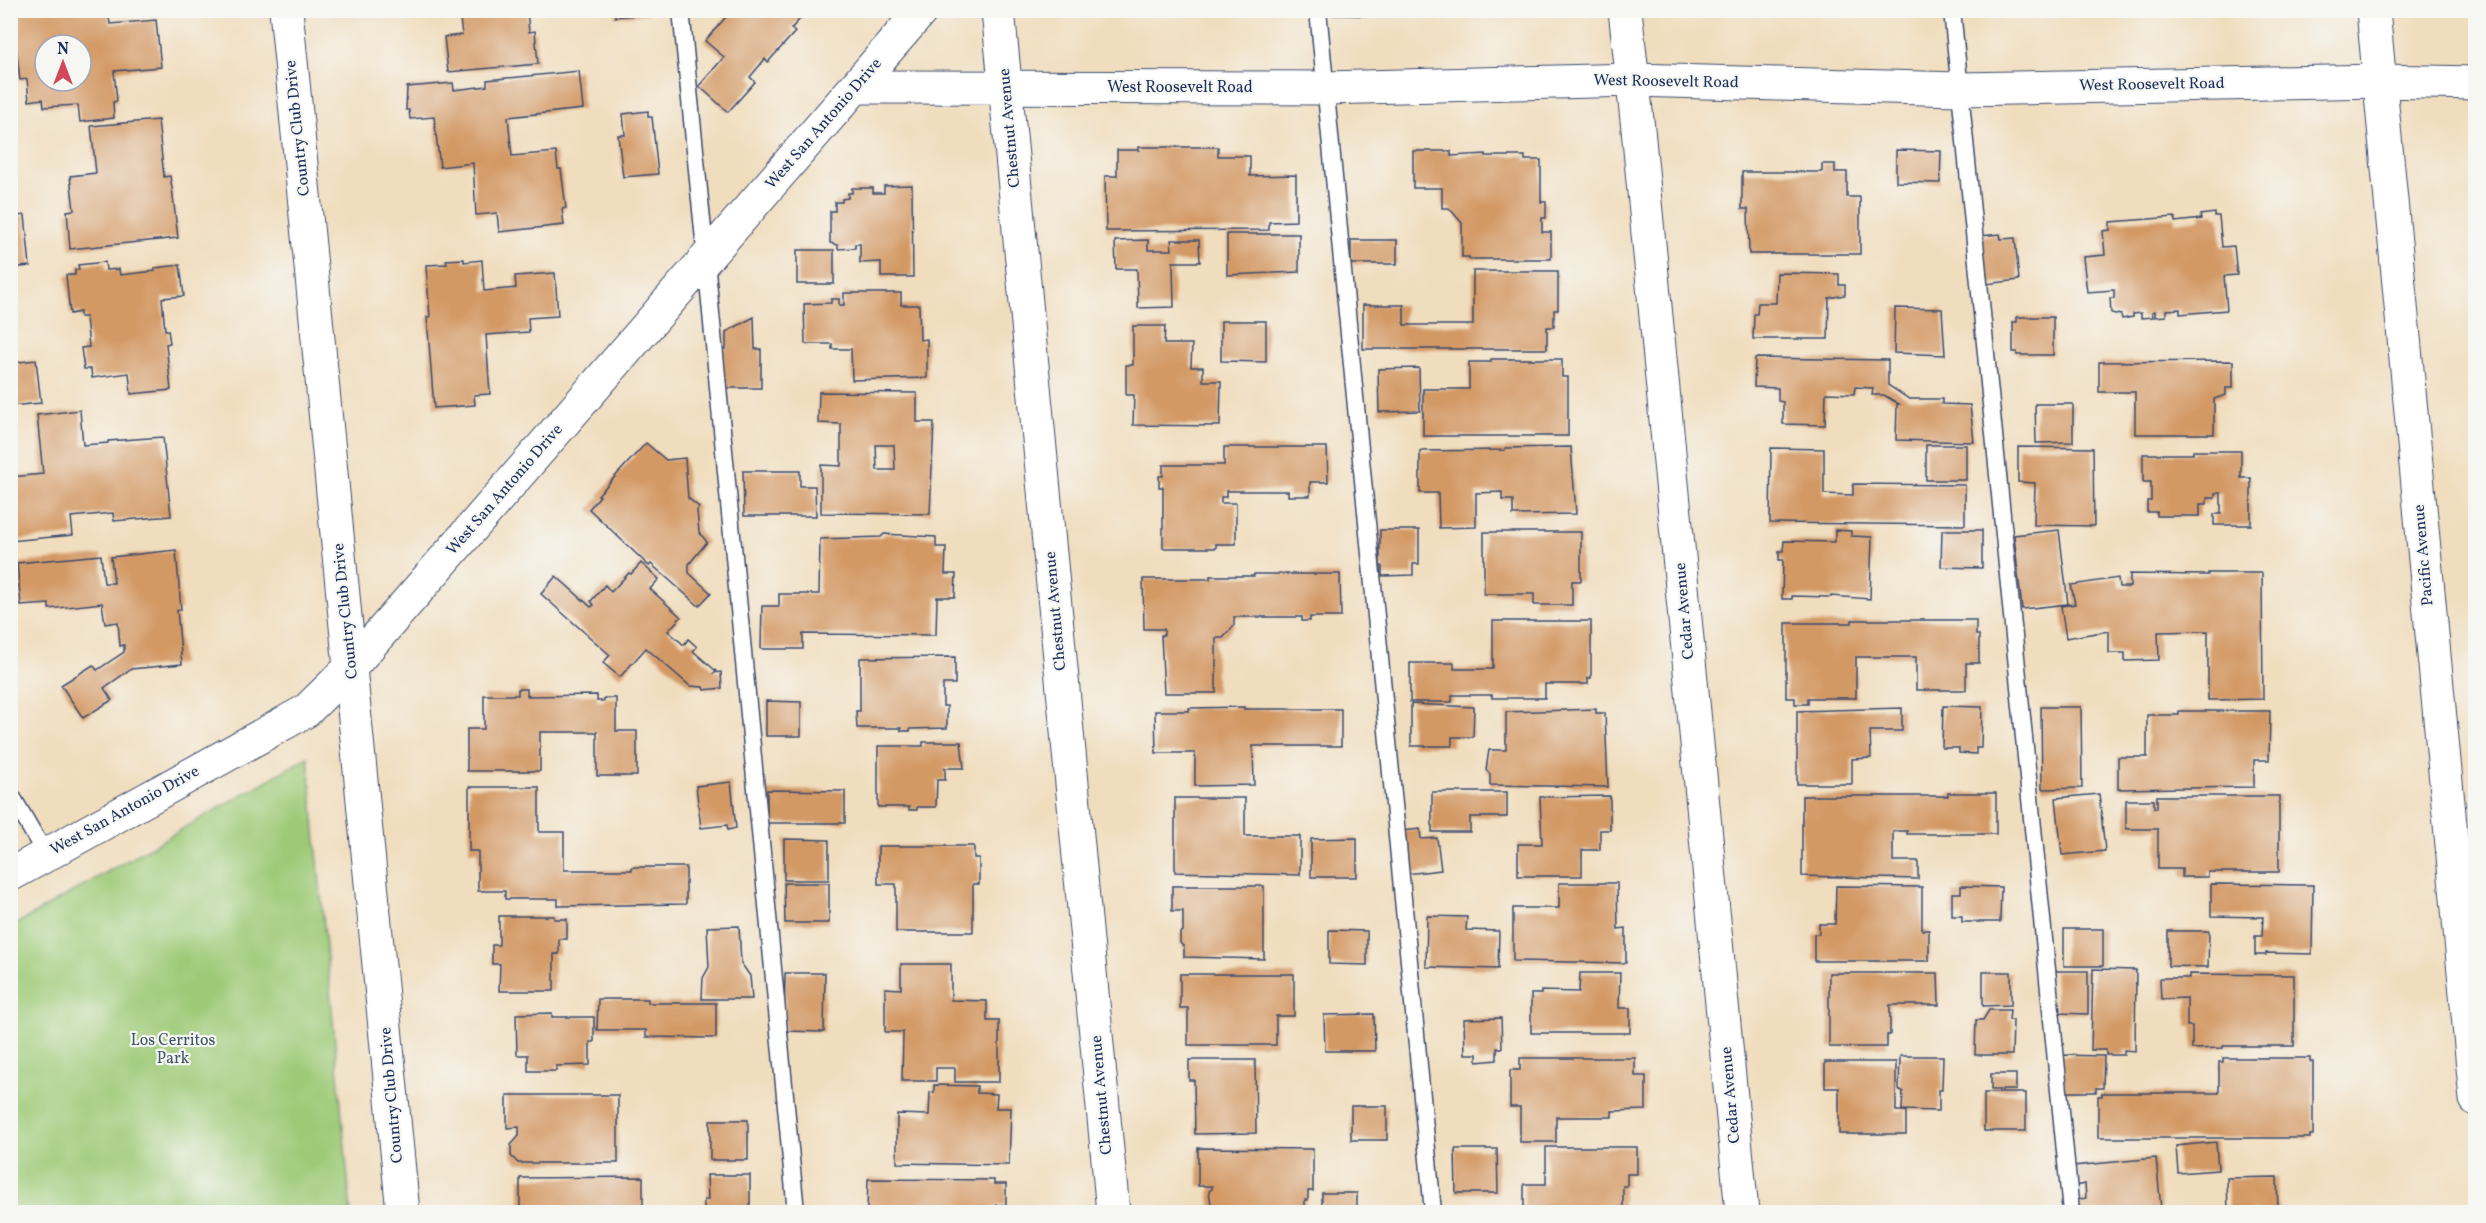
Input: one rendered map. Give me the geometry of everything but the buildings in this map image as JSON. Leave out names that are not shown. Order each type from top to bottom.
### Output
[{"type":"street","name":"Country Club Drive","points":[[286,10],[403,1212]]},
{"type":"street","name":"West San Antonio Drive","points":[[10,875],[306,711],[351,667],[922,10]]},
{"type":"street","name":"Chestnut Avenue","points":[[998,10],[1113,1212]]},
{"type":"street","name":"Cedar Avenue","points":[[1625,10],[1742,1212]]},
{"type":"street","name":"Pacific Avenue","points":[[2373,10],[2475,1099]]},
{"type":"street","name":"West Roosevelt Road","points":[[856,87],[1326,88],[1633,80],[1959,89],[2379,81],[2475,83]]},
{"type":"lane","points":[[681,10],[796,1212]]},
{"type":"lane","points":[[1318,10],[1433,1212]]},
{"type":"lane","points":[[1952,10],[2071,1212]]},
{"type":"lane","points":[[10,793],[46,855]]},
{"type":"green space","name":"Los Cerritos Park","points":[[308,757],[351,1212],[11,1212],[11,927]]}]
